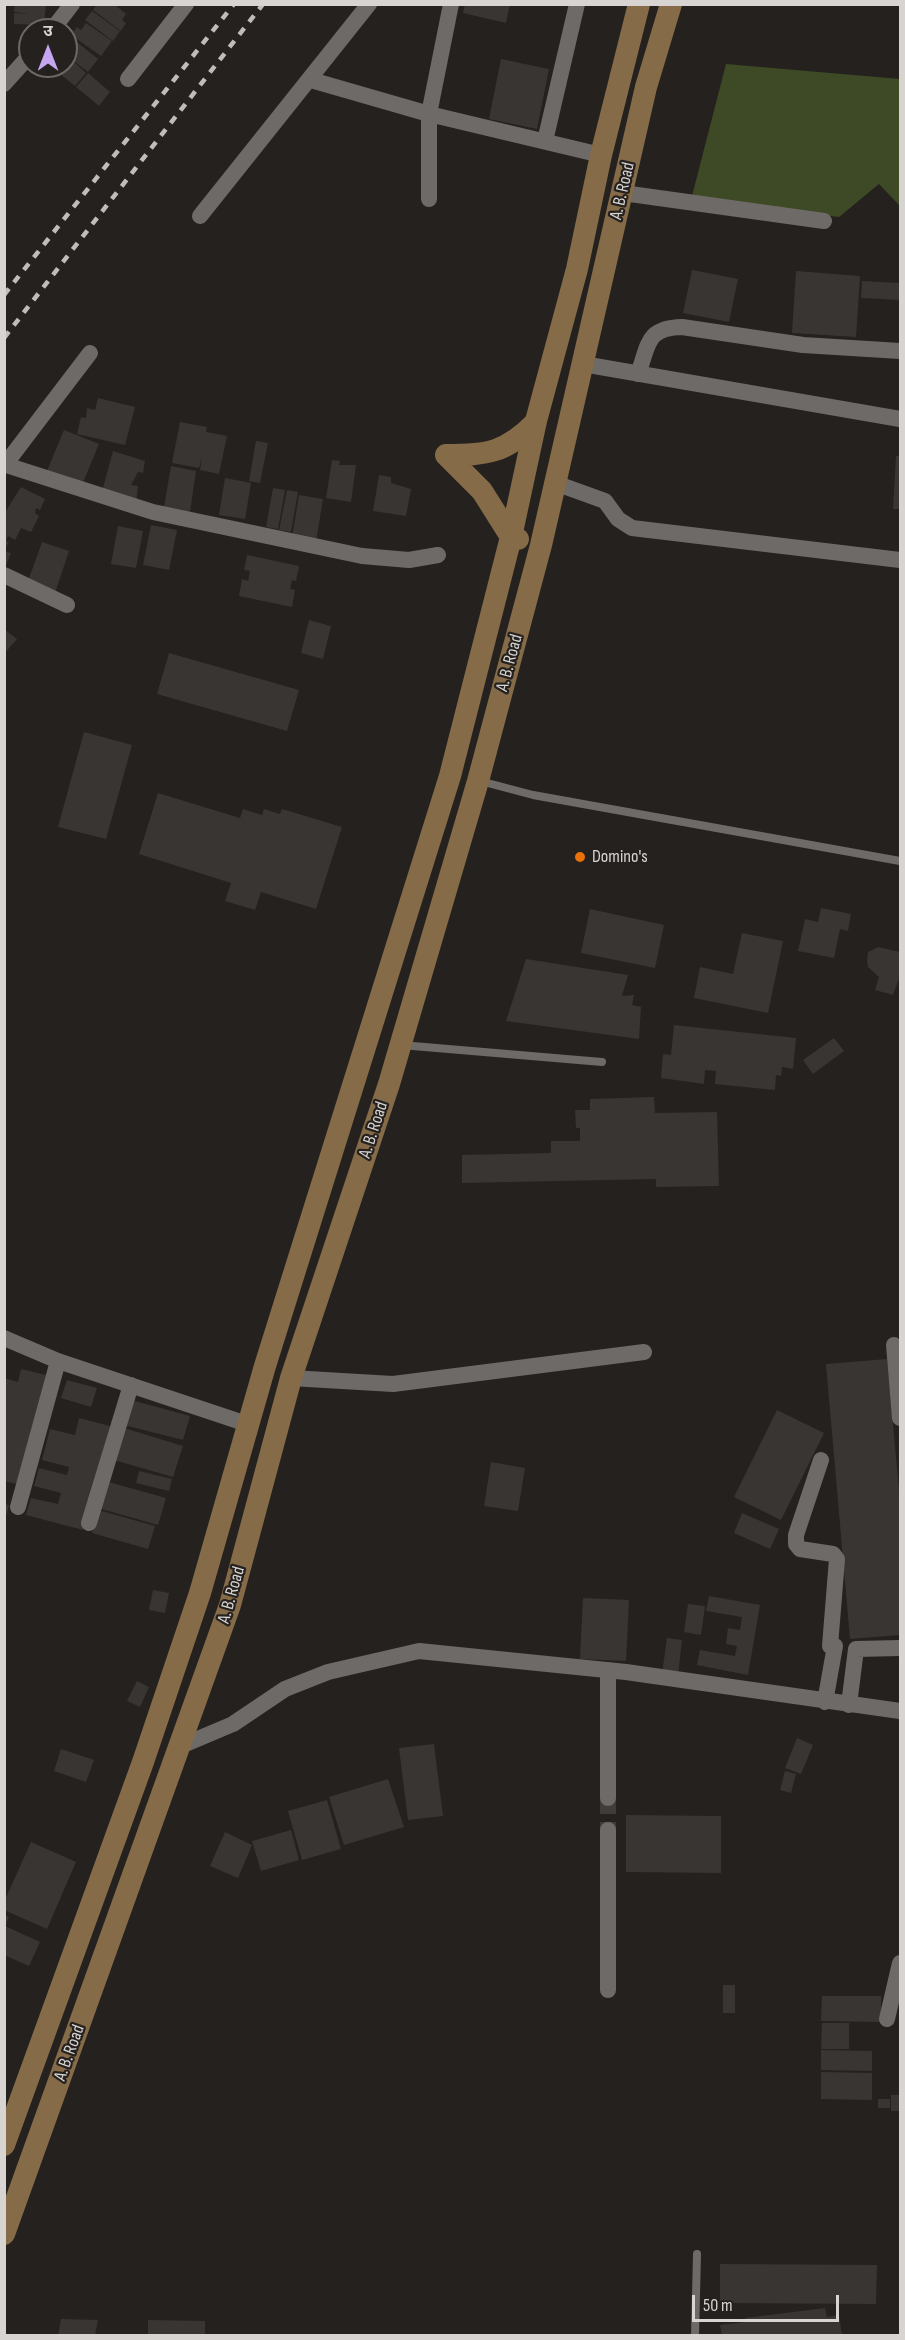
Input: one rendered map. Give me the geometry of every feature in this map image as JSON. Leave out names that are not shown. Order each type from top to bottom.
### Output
[{"type":"main road","name":"A. B. Road","points":[[4,2145],[200,1593],[247,1424],[450,776],[511,537],[536,421],[577,269],[601,155],[639,4]]},
{"type":"main road","name":"A. B. Road","points":[[4,2234],[194,1712],[230,1605],[291,1378],[400,1045],[478,781],[541,545],[646,87],[671,4]]},
{"type":"main road","points":[[541,545],[511,537],[482,491],[446,455],[480,455],[498,450],[512,444],[536,421],[568,428]]},
{"type":"main road","points":[[524,476],[555,483]]},
{"type":"main road","points":[[163,1702],[194,1712]]},
{"type":"street","points":[[62,18],[72,4]]},
{"type":"street","points":[[128,79],[186,4]]},
{"type":"street","points":[[200,216],[311,80],[369,4]]},
{"type":"street","points":[[429,199],[429,114],[451,4]]},
{"type":"street","points":[[545,141],[577,4]]},
{"type":"street","points":[[4,84],[18,68]]},
{"type":"street","points":[[311,80],[429,114],[601,155]]},
{"type":"street","points":[[622,193],[824,221]]},
{"type":"street","points":[[638,374],[652,335],[665,327],[682,327],[803,345],[900,351]]},
{"type":"street","points":[[90,353],[5,465],[153,512],[362,556],[409,560],[438,555]]},
{"type":"street","points":[[583,364],[900,419]]},
{"type":"street","points":[[555,483],[605,501],[618,519],[632,528],[900,561]]},
{"type":"street","points":[[4,575],[67,605]]},
{"type":"street","points":[[4,1338],[58,1361],[247,1424]]},
{"type":"street","points":[[894,1345],[900,1418]]},
{"type":"street","points":[[291,1378],[393,1384],[644,1352]]},
{"type":"street","points":[[18,1507],[58,1361]]},
{"type":"street","points":[[89,1523],[131,1385]]},
{"type":"street","points":[[821,1460],[796,1535],[796,1544],[800,1549],[833,1554],[837,1559],[830,1646],[835,1646],[825,1702]]},
{"type":"street","points":[[849,1705],[856,1649],[900,1648]]},
{"type":"street","points":[[181,1746],[233,1724],[285,1689],[328,1672],[419,1650],[608,1670],[900,1711]]},
{"type":"street","points":[[608,1670],[608,1798]]},
{"type":"street","points":[[608,1830],[608,1990]]},
{"type":"street","points":[[887,2019],[900,1964]]},
{"type":"lane","points":[[478,781],[533,795],[900,861]]},
{"type":"lane","points":[[400,1045],[602,1062]]},
{"type":"lane","points":[[695,2336],[697,2254]]},
{"type":"green space","points":[[726,64],[900,79],[900,206],[879,184],[839,217],[691,200]]},
{"type":"building","points":[[15,4],[46,4],[45,18],[18,18],[18,24],[14,24],[14,13],[30,14],[14,12]]},
{"type":"building","points":[[97,4],[114,4],[126,14],[122,20],[126,23],[121,31],[93,10]]},
{"type":"building","points":[[465,4],[510,4],[506,23],[463,13]]},
{"type":"building","points":[[92,11],[120,31],[113,41],[85,20]]},
{"type":"building","points":[[86,23],[112,41],[101,56],[78,40],[78,28],[81,30]]},
{"type":"building","points":[[78,43],[98,59],[88,72],[78,64]]},
{"type":"building","points":[[501,59],[549,69],[537,129],[489,119]]},
{"type":"building","points":[[78,66],[86,73],[75,86],[65,78],[78,78]]},
{"type":"building","points":[[88,73],[110,92],[99,106],[76,87]]},
{"type":"building","points":[[692,270],[738,279],[729,322],[683,313]]},
{"type":"building","points":[[796,271],[860,276],[856,337],[792,333]]},
{"type":"building","points":[[862,281],[900,283],[900,300],[861,298]]},
{"type":"building","points":[[98,398],[135,407],[125,445],[77,434],[81,417],[86,418],[87,408],[95,410]]},
{"type":"building","points":[[180,422],[207,427],[206,432],[227,436],[219,474],[200,470],[202,457],[199,468],[172,463]]},
{"type":"building","points":[[64,430],[99,444],[82,485],[47,471]]},
{"type":"building","points":[[256,441],[268,443],[260,483],[249,481]]},
{"type":"building","points":[[113,451],[145,461],[143,473],[138,472],[131,485],[138,486],[136,505],[101,495]]},
{"type":"building","points":[[896,456],[900,456],[900,509],[893,509]]},
{"type":"building","points":[[332,460],[340,461],[339,465],[356,465],[351,502],[326,498]]},
{"type":"building","points":[[171,466],[196,471],[190,512],[164,507]]},
{"type":"building","points":[[379,475],[391,477],[391,483],[411,489],[406,516],[373,511]]},
{"type":"building","points":[[225,478],[251,483],[245,519],[219,515]]},
{"type":"building","points":[[21,487],[45,499],[40,510],[36,508],[35,513],[39,516],[31,532],[21,528],[15,540],[8,536],[6,541],[9,542],[4,550],[4,514]]},
{"type":"building","points":[[273,488],[285,490],[278,529],[266,527]]},
{"type":"building","points":[[287,490],[298,492],[291,532],[279,530]]},
{"type":"building","points":[[299,495],[323,499],[316,542],[292,538]]},
{"type":"building","points":[[151,525],[177,530],[169,570],[143,565]]},
{"type":"building","points":[[118,526],[143,531],[136,568],[111,564]]},
{"type":"building","points":[[42,542],[69,551],[55,593],[27,584]]},
{"type":"building","points":[[4,551],[11,553],[5,568],[4,568]]},
{"type":"building","points":[[247,555],[299,566],[296,581],[292,580],[290,589],[295,590],[292,607],[239,596],[242,579],[248,581],[250,571],[244,570]]},
{"type":"building","points":[[309,620],[331,626],[323,659],[301,653]]},
{"type":"building","points":[[4,629],[17,639],[4,654]]},
{"type":"building","points":[[169,653],[299,690],[287,731],[157,694]]},
{"type":"building","points":[[84,732],[132,745],[106,839],[58,827]]},
{"type":"building","points":[[158,793],[240,818],[243,809],[262,815],[264,809],[280,814],[282,809],[342,827],[316,909],[261,892],[255,910],[225,901],[231,883],[139,854]]},
{"type":"building","points":[[821,908],[851,914],[848,931],[840,929],[834,958],[798,951],[805,919],[818,922]]},
{"type":"building","points":[[590,909],[664,925],[655,968],[581,953]]},
{"type":"building","points":[[742,933],[783,941],[768,1013],[694,998],[700,967],[733,974]]},
{"type":"building","points":[[878,947],[900,952],[900,981],[893,995],[875,990],[879,977],[868,967],[867,960],[868,952]]},
{"type":"building","points":[[526,959],[628,975],[622,996],[634,995],[632,1005],[641,1007],[639,1039],[506,1021]]},
{"type":"building","points":[[674,1025],[796,1038],[793,1069],[782,1067],[781,1076],[776,1075],[775,1090],[715,1084],[716,1071],[705,1070],[704,1084],[661,1078],[663,1054],[671,1055]]},
{"type":"building","points":[[834,1038],[844,1051],[813,1074],[803,1060]]},
{"type":"building","points":[[654,1097],[655,1113],[717,1112],[719,1186],[656,1187],[656,1179],[462,1183],[462,1155],[551,1153],[551,1141],[580,1141],[580,1128],[576,1128],[575,1110],[590,1110],[590,1099]]},
{"type":"building","points":[[887,1359],[900,1501],[900,1635],[850,1639],[826,1364]]},
{"type":"building","points":[[21,1369],[46,1375],[17,1484],[4,1481],[4,1378],[18,1382]]},
{"type":"building","points":[[67,1380],[97,1388],[91,1407],[61,1398]]},
{"type":"building","points":[[131,1400],[190,1416],[183,1440],[124,1425]]},
{"type":"building","points":[[777,1410],[824,1433],[781,1520],[734,1497]]},
{"type":"building","points":[[79,1418],[110,1426],[83,1530],[26,1515],[31,1498],[58,1504],[61,1493],[34,1486],[39,1468],[67,1475],[69,1467],[42,1460],[50,1429],[75,1435]]},
{"type":"building","points":[[124,1428],[183,1446],[173,1477],[114,1460]]},
{"type":"building","points":[[491,1462],[525,1468],[518,1511],[484,1506]]},
{"type":"building","points":[[139,1471],[172,1479],[169,1491],[136,1483]]},
{"type":"building","points":[[105,1481],[166,1498],[158,1525],[98,1508]]},
{"type":"building","points":[[4,1504],[9,1505],[5,1520],[4,1520]]},
{"type":"building","points":[[98,1510],[155,1526],[148,1549],[92,1533]]},
{"type":"building","points":[[742,1513],[779,1529],[770,1549],[734,1533]]},
{"type":"building","points":[[153,1590],[169,1593],[165,1613],[149,1610]]},
{"type":"building","points":[[709,1596],[760,1605],[748,1675],[697,1665],[700,1650],[735,1656],[737,1646],[726,1644],[728,1628],[740,1630],[742,1617],[706,1611]]},
{"type":"building","points":[[583,1598],[629,1600],[626,1661],[580,1659]]},
{"type":"building","points":[[688,1604],[705,1606],[701,1635],[684,1632]]},
{"type":"building","points":[[667,1638],[682,1640],[678,1676],[662,1674]]},
{"type":"building","points":[[137,1681],[149,1687],[140,1707],[127,1701]]},
{"type":"building","points":[[797,1738],[813,1745],[801,1774],[785,1768]]},
{"type":"building","points":[[434,1744],[443,1816],[408,1820],[399,1748]]},
{"type":"building","points":[[61,1749],[94,1760],[86,1782],[54,1771]]},
{"type":"building","points":[[785,1771],[796,1774],[791,1793],[780,1790]]},
{"type":"building","points":[[388,1779],[404,1827],[344,1845],[329,1797]]},
{"type":"building","points":[[327,1800],[341,1849],[302,1860],[288,1811]]},
{"type":"building","points":[[626,1815],[721,1816],[721,1873],[626,1872]]},
{"type":"building","points":[[291,1830],[299,1860],[261,1871],[252,1841]]},
{"type":"building","points":[[225,1832],[252,1845],[238,1878],[210,1866]]},
{"type":"building","points":[[31,1842],[76,1862],[47,1929],[4,1910],[4,1902]]},
{"type":"building","points":[[4,1915],[9,1917],[5,1926],[40,1942],[29,1966],[4,1955]]},
{"type":"building","points":[[723,1985],[735,1985],[735,2013],[723,2013]]},
{"type":"building","points":[[822,1996],[881,1996],[881,2022],[821,2021]]},
{"type":"building","points":[[822,2023],[849,2023],[849,2049],[821,2049]]},
{"type":"building","points":[[821,2050],[872,2051],[872,2071],[821,2070]]},
{"type":"building","points":[[821,2072],[872,2073],[872,2100],[821,2099]]},
{"type":"building","points":[[891,2095],[900,2095],[900,2111],[891,2111]]},
{"type":"building","points":[[878,2099],[890,2099],[890,2108],[878,2108]]},
{"type":"building","points":[[720,2264],[877,2265],[876,2304],[720,2303]]},
{"type":"building","points":[[825,2308],[827,2317],[839,2315],[842,2336],[722,2336],[720,2325],[746,2322],[745,2318]]},
{"type":"building","points":[[61,2319],[98,2320],[95,2336],[58,2336]]},
{"type":"building","points":[[148,2320],[205,2321],[205,2336],[148,2336]]},
{"type":"tunnel","points":[[608,1798],[608,1830]]},
{"type":"railway","points":[[4,295],[234,4]]},
{"type":"railway","points":[[4,338],[263,4]]},
{"type":"place","name":"Domino's","points":[[580,857]]}]
